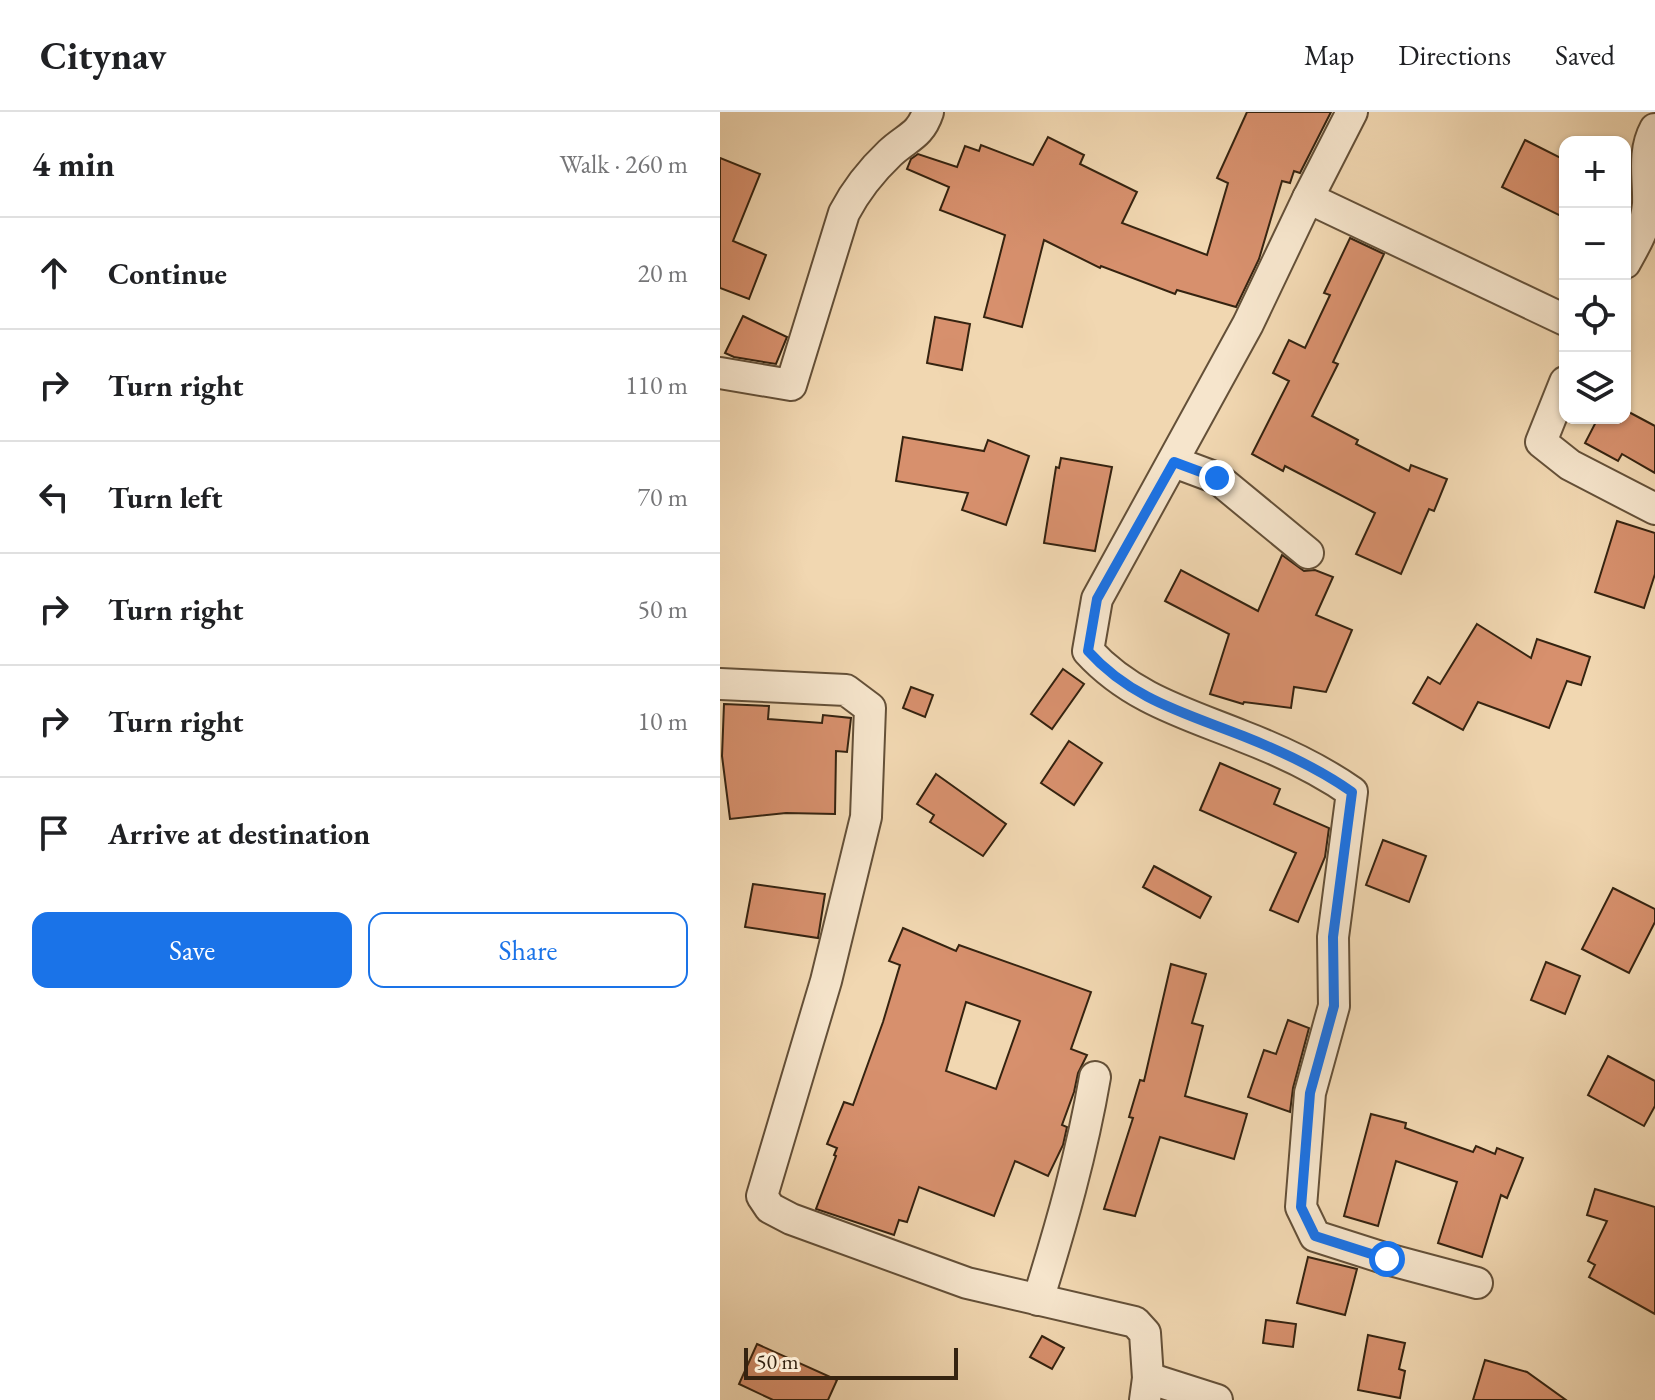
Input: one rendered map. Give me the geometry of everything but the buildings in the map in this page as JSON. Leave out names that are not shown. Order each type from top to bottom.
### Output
[{"type":"street","points":[[720,373],[791,385],[844,213],[858,188],[883,160],[923,128],[928,112]]},
{"type":"street","points":[[1352,112],[1248,324],[1097,599],[1088,651],[1106,671],[1146,698],[1247,737],[1323,772],[1352,792],[1333,937],[1334,1006],[1310,1093],[1301,1207],[1315,1236],[1477,1283]]},
{"type":"street","points":[[1631,253],[1643,232],[1651,208],[1647,160],[1655,129]]},
{"type":"street","points":[[1308,198],[1559,317]]},
{"type":"street","points":[[1559,397],[1541,442],[1570,465],[1655,509]]},
{"type":"street","points":[[1174,462],[1217,478],[1308,553]]},
{"type":"street","points":[[720,684],[846,690],[870,708],[866,817],[826,981],[762,1196],[770,1208],[791,1219],[967,1283],[1135,1322],[1145,1333],[1146,1389],[1217,1400]]},
{"type":"street","points":[[1038,1300],[1069,1198],[1095,1077]]},
{"type":"route","points":[[1217,478],[1174,462],[1097,599],[1088,651],[1106,671],[1146,698],[1247,737],[1323,772],[1352,792],[1333,937],[1334,1006],[1310,1093],[1301,1207],[1315,1236],[1387,1259]]}]
